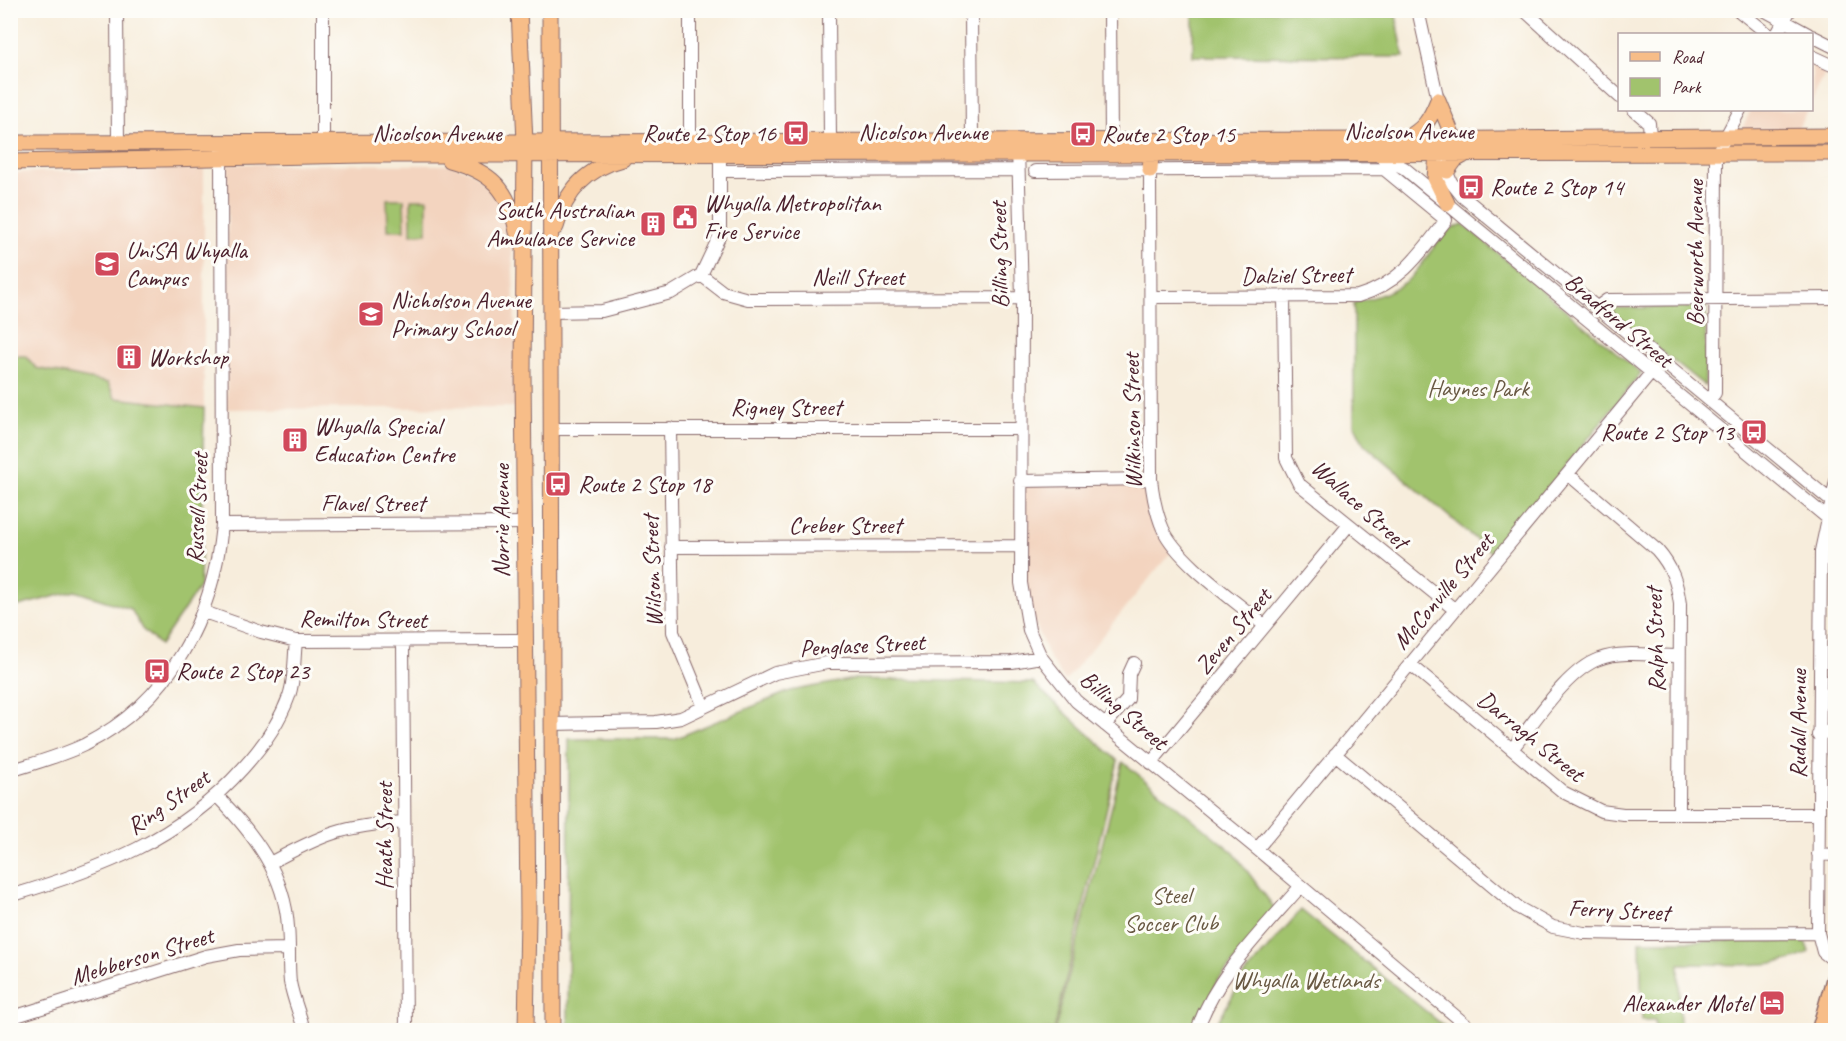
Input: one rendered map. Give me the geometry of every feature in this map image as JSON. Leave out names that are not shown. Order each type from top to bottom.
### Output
[{"type":"highway","points":[[1820,1030],[1836,974]]},
{"type":"main road","name":"Norrie Avenue","points":[[519,10],[524,148],[526,1030]]},
{"type":"main road","name":"Norrie Avenue","points":[[550,10],[551,753],[554,1030]]},
{"type":"main road","points":[[1438,99],[1454,139]]},
{"type":"main road","points":[[1395,140],[1421,131],[1430,121],[1438,99]]},
{"type":"main road","name":"Nicolson Avenue","points":[[10,162],[323,142],[550,148],[690,141],[720,148],[1018,155],[1151,154],[1232,147],[1395,140],[1836,136]]},
{"type":"main road","points":[[1573,138],[1573,154]]},
{"type":"main road","name":"Nicolson Avenue","points":[[550,148],[641,155],[830,141],[972,141],[1018,155],[1111,140],[1372,154],[1836,153]]},
{"type":"main road","points":[[1395,140],[1403,145],[1426,145],[1437,154]]},
{"type":"main road","points":[[1437,154],[1472,140]]},
{"type":"main road","name":"Nicolson Avenue","points":[[10,143],[118,143],[221,150],[431,156],[524,148]]},
{"type":"main road","points":[[1150,170],[1151,154]]},
{"type":"main road","points":[[1437,154],[1435,178],[1447,203]]},
{"type":"main road","points":[[1447,171],[1455,160],[1466,154]]},
{"type":"main road","points":[[551,261],[563,203],[580,181],[615,161],[641,155]]},
{"type":"main road","points":[[431,156],[483,173],[501,188],[512,208],[523,265]]},
{"type":"main road","points":[[523,371],[551,372]]},
{"type":"main road","points":[[524,582],[552,581]]},
{"type":"main road","points":[[526,753],[551,753]]},
{"type":"street","points":[[117,10],[118,143]]},
{"type":"street","points":[[323,10],[323,142]]},
{"type":"street","points":[[690,10],[690,141]]},
{"type":"street","points":[[830,10],[830,141]]},
{"type":"street","points":[[971,10],[972,141]]},
{"type":"street","points":[[1110,10],[1111,140]]},
{"type":"street","points":[[1418,10],[1438,99]]},
{"type":"street","points":[[1524,10],[1618,95]]},
{"type":"street","points":[[1738,10],[1767,33]]},
{"type":"street","points":[[1764,10],[1806,33]]},
{"type":"street","points":[[1778,33],[1790,10]]},
{"type":"street","points":[[1813,36],[1836,48]]},
{"type":"street","points":[[1813,56],[1836,67]]},
{"type":"street","points":[[1635,111],[1649,123],[1650,137]]},
{"type":"street","name":"Beerworth Avenue","points":[[1709,400],[1715,393],[1716,155],[1740,111]]},
{"type":"street","points":[[551,312],[602,311],[671,293],[701,274],[720,235],[720,148]]},
{"type":"street","name":"Russell Street","points":[[10,771],[60,755],[114,727],[143,702],[167,675],[185,650],[204,612],[219,559],[222,525],[221,150]]},
{"type":"street","name":"Bradford Street","points":[[1372,154],[1404,168],[1650,374],[1831,521]]},
{"type":"street","name":"Bradford Street","points":[[1437,154],[1451,182],[1462,196],[1833,502]]},
{"type":"street","name":"Nicolson Avenue","points":[[720,171],[1018,155]]},
{"type":"street","name":"Billing Street","points":[[1018,155],[1022,298],[1020,546],[1025,613],[1041,657],[1076,701],[1257,849],[1472,1030]]},
{"type":"street","name":"Nicolson Avenue","points":[[1035,171],[1384,169],[1446,220]]},
{"type":"street","name":"Wilkinson Street","points":[[1150,170],[1151,479],[1154,503],[1164,531],[1178,552],[1264,626]]},
{"type":"street","points":[[1447,203],[1446,220],[1464,218]]},
{"type":"street","name":"Dalziel Street","points":[[1152,297],[1341,298],[1380,290],[1395,280],[1415,260],[1446,220]]},
{"type":"street","name":"Neill Street","points":[[701,274],[723,292],[748,299],[1022,298]]},
{"type":"street","name":"Wallace Street","points":[[1284,297],[1286,458],[1299,484],[1348,526],[1454,609]]},
{"type":"street","points":[[1596,308],[1607,300],[1836,298]]},
{"type":"street","name":"McConville Street","points":[[1257,849],[1661,361]]},
{"type":"street","name":"Rigney Street","points":[[551,429],[1020,429]]},
{"type":"street","name":"Wilson Street","points":[[670,429],[673,632],[704,707]]},
{"type":"street","points":[[1744,451],[1755,439]]},
{"type":"street","name":"Ralph Street","points":[[1568,474],[1657,550],[1669,563],[1676,580],[1680,604],[1679,814]]},
{"type":"street","points":[[1020,481],[1151,479]]},
{"type":"street","name":"Rudall Avenue","points":[[1836,481],[1831,521],[1821,551],[1818,735],[1818,933],[1823,952],[1836,962]]},
{"type":"street","name":"Flavel Street","points":[[222,525],[524,523]]},
{"type":"street","name":"Zeven Street","points":[[1151,763],[1348,526]]},
{"type":"street","name":"Creber Street","points":[[671,547],[1020,546]]},
{"type":"street","name":"Remilton Street","points":[[204,612],[296,641],[525,640]]},
{"type":"street","name":"Ring Street","points":[[10,896],[129,854],[172,831],[218,797],[259,751],[279,721],[290,693],[296,641]]},
{"type":"street","name":"Heath Street","points":[[403,642],[406,1030]]},
{"type":"street","points":[[1512,749],[1570,679],[1585,665],[1614,655],[1678,656]]},
{"type":"street","name":"Penglase Street","points":[[551,724],[656,722],[681,718],[775,673],[827,663],[1012,662],[1041,657]]},
{"type":"street","points":[[1105,725],[1128,699],[1129,674],[1134,663]]},
{"type":"street","name":"Darragh Street","points":[[1410,664],[1563,792],[1601,811],[1623,814],[1818,814]]},
{"type":"street","points":[[1818,735],[1836,729]]},
{"type":"street","name":"Ferry Street","points":[[1335,754],[1517,907],[1552,927],[1584,933],[1818,933]]},
{"type":"street","points":[[218,797],[243,823],[270,862],[285,903],[290,980],[304,1030]]},
{"type":"street","points":[[270,862],[323,835],[345,828],[404,822]]},
{"type":"street","points":[[1818,854],[1836,855]]},
{"type":"street","points":[[1197,1030],[1216,990],[1235,963],[1300,887]]},
{"type":"street","name":"Mebberson Street","points":[[10,1018],[206,956],[239,950],[289,950]]},
{"type":"shaded area","points":[[1813,66],[1826,72],[1813,99]]},
{"type":"shaded area","points":[[1750,111],[1807,111],[1798,129],[1741,130]]},
{"type":"shaded area","name":"Nicholson Avenue Primary School","points":[[228,164],[453,165],[471,172],[499,196],[511,220],[518,407],[227,409]]},
{"type":"shaded area","name":"UniSA Whyalla Campus","points":[[204,167],[204,408],[115,398],[108,383],[36,368],[26,356],[11,356],[10,173]]},
{"type":"shaded area","points":[[1146,483],[1172,551],[1065,681],[1048,656],[1029,607],[1024,583],[1021,484]]},
{"type":"green space","points":[[1395,10],[1404,57],[1193,56],[1193,11]]},
{"type":"green space","points":[[387,199],[404,199],[405,230],[388,230]]},
{"type":"green space","points":[[411,199],[427,199],[427,233],[411,234]]},
{"type":"green space","name":"Haynes Park","points":[[1463,224],[1641,373],[1494,555],[1364,444],[1354,424],[1354,303],[1383,294],[1403,284],[1416,272],[1446,234]]},
{"type":"green space","points":[[1706,307],[1705,386],[1612,313],[1615,308]]},
{"type":"green space","points":[[11,356],[26,356],[36,368],[108,383],[115,398],[204,408],[200,586],[160,645],[142,629],[131,609],[75,591],[11,608]]},
{"type":"green space","points":[[854,679],[1033,683],[1118,761],[1054,1030],[568,1030],[569,739],[674,739],[790,691]]},
{"type":"green space","name":"Steel Soccer Club","points":[[1123,762],[1234,853],[1278,913],[1218,980],[1198,1030],[1055,1030]]},
{"type":"green space","points":[[1835,867],[1835,940],[1833,873]]},
{"type":"green space","name":"Whyalla Wetlands","points":[[1301,910],[1449,1030],[1213,1030],[1244,976]]},
{"type":"green space","points":[[1640,941],[1805,941],[1809,952],[1797,958],[1765,964],[1679,964],[1680,1030],[1655,1030],[1655,1020],[1642,1020]]},
{"type":"place","name":"Route 2 Stop 16","points":[[796,133]]},
{"type":"place","name":"Route 2 Stop 15","points":[[1083,134]]},
{"type":"place","name":"Route 2 Stop 14","points":[[1471,187]]},
{"type":"place","name":"Whyalla Metropolitan Fire Service","points":[[685,217]]},
{"type":"place","name":"South Australian Ambulance Service","points":[[653,224]]},
{"type":"place","name":"UniSA Whyalla Campus","points":[[107,264]]},
{"type":"place","name":"Nicholson Avenue Primary School","points":[[371,314]]},
{"type":"place","name":"Workshop","points":[[129,357]]},
{"type":"place","name":"Route 2 Stop 13","points":[[1754,432]]},
{"type":"place","name":"Whyalla Special Education Centre","points":[[295,440]]},
{"type":"place","name":"Route 2 Stop 18","points":[[558,484]]},
{"type":"place","name":"Route 2 Stop 23","points":[[157,671]]},
{"type":"place","name":"Alexander Motel","points":[[1772,1003]]}]
